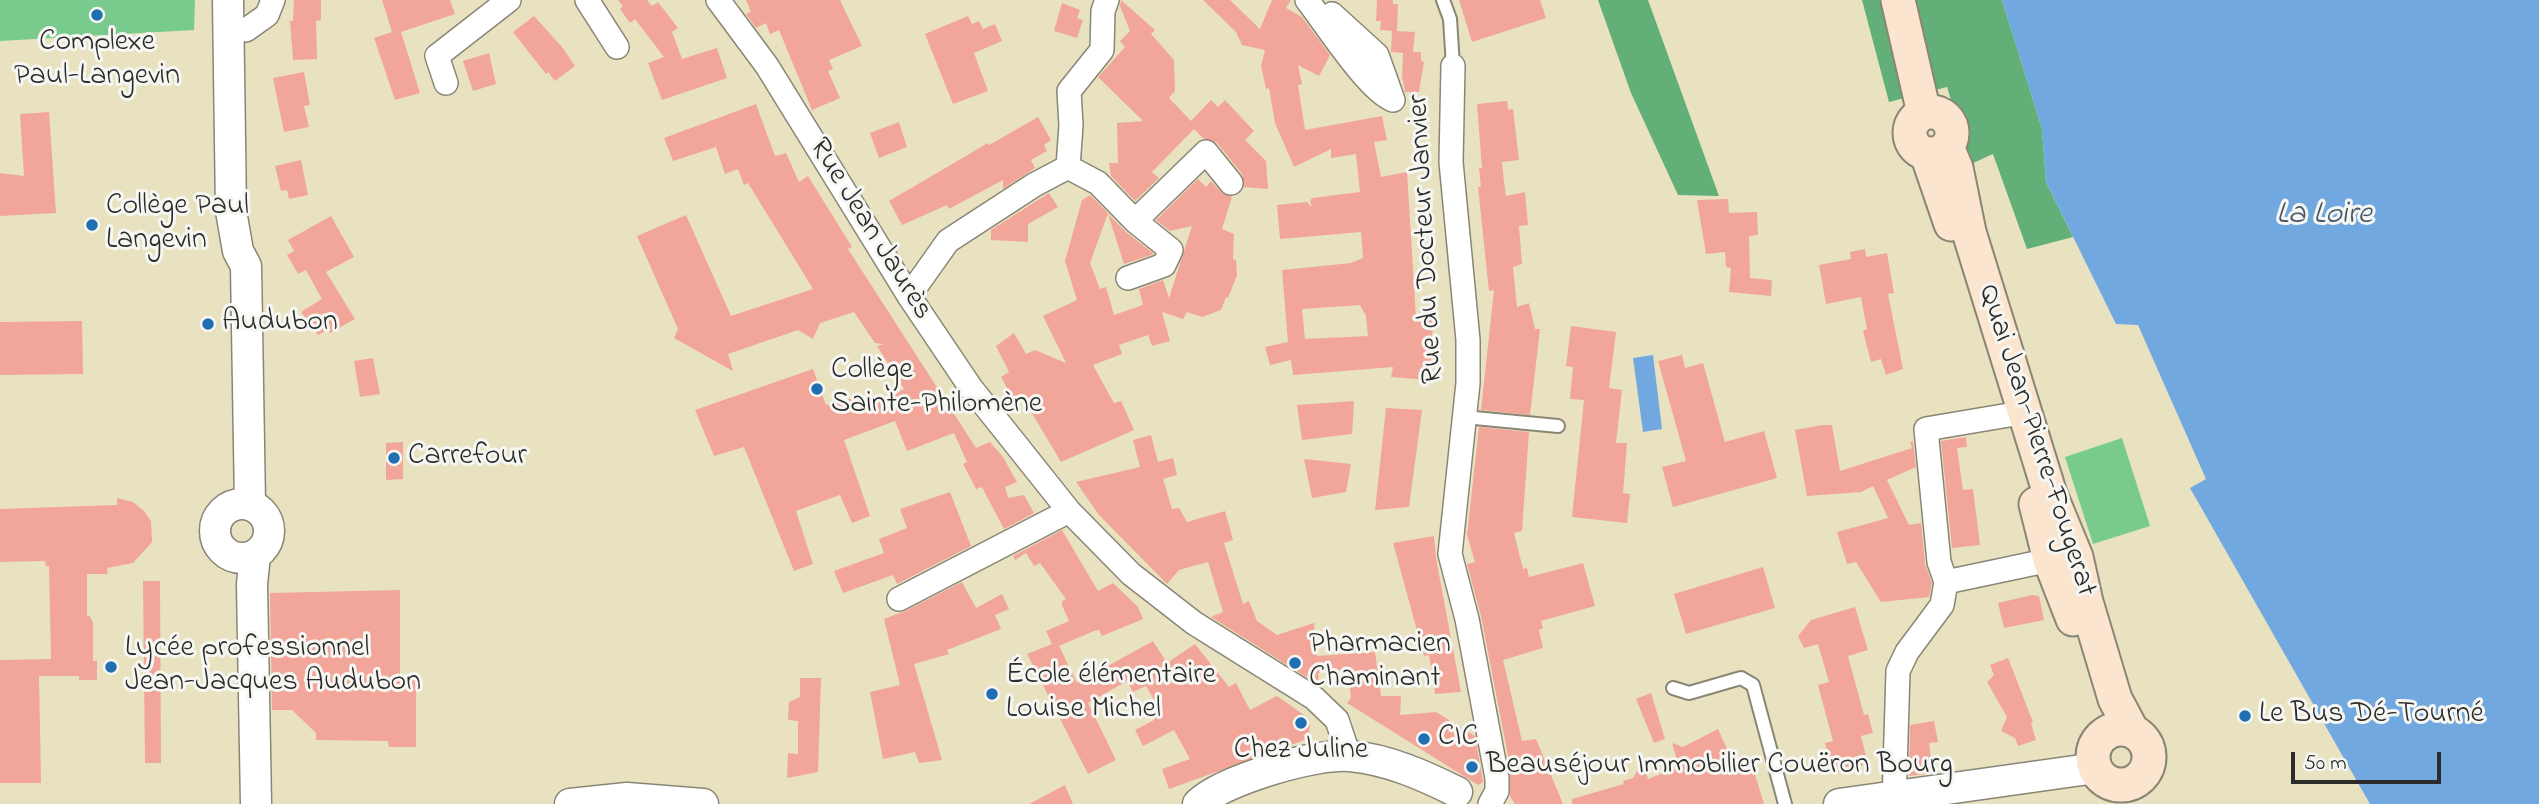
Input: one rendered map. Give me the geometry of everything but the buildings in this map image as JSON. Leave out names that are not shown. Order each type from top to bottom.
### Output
[{"type":"main road","name":"Quai Jean-Pierre-Fougerat","points":[[1898,0],[1924,113],[1940,113],[1950,124],[1952,134],[1937,151]]},
{"type":"main road","name":"Quai Jean-Pierre-Fougerat","points":[[1937,151],[2030,478],[2050,560],[2119,732]]},
{"type":"main road","name":"Quai Jean-Pierre-Fougerat","points":[[1937,151],[1956,167],[1969,232],[2050,495],[2076,557],[2086,602],[2115,699],[2119,732]]},
{"type":"main road","name":"Quai Jean-Pierre-Fougerat","points":[[2119,732],[2144,740],[2149,753],[2124,787]]},
{"type":"main road","points":[[2119,732],[2095,749],[2124,787]]},
{"type":"street","points":[[228,0],[231,211],[238,251]]},
{"type":"street","points":[[244,505],[233,272],[244,228],[245,0]]},
{"type":"street","points":[[246,30],[267,15],[272,0]]},
{"type":"street","points":[[446,83],[437,56],[509,0]]},
{"type":"street","points":[[587,0],[617,47]]},
{"type":"street","name":"Rue Jean Jaurès","points":[[718,0],[768,66],[909,296],[971,388],[1069,511],[1131,574],[1194,623],[1314,698],[1337,720],[1349,756]]},
{"type":"street","points":[[1068,167],[1072,125],[1069,92],[1102,50],[1103,11],[1107,0]]},
{"type":"street","points":[[1307,0],[1367,81],[1393,100],[1377,55],[1317,0]]},
{"type":"street","name":"Rue du Docteur Janvier","points":[[1453,66],[1451,162],[1468,340],[1468,383],[1450,554],[1467,619],[1497,778],[1497,791],[1490,804]]},
{"type":"street","points":[[1135,221],[1206,152],[1231,183]]},
{"type":"street","points":[[909,296],[948,241],[980,218],[1068,167]]},
{"type":"street","points":[[1068,167],[1098,183],[1135,221],[1171,250],[1164,265],[1128,278]]},
{"type":"street","points":[[1895,800],[1898,671],[1907,652],[1942,606],[1946,582],[1939,562],[1926,429],[2010,415]]},
{"type":"street","points":[[244,556],[265,546],[270,532],[265,516],[244,505],[225,510],[215,530],[219,544],[244,556],[252,584],[256,804]]},
{"type":"street","points":[[899,599],[1069,511]]},
{"type":"street","points":[[242,804],[238,584],[244,556]]},
{"type":"street","points":[[1946,582],[2050,560]]},
{"type":"street","points":[[1196,802],[1237,780],[1304,762],[1349,756],[1420,774],[1467,798]]},
{"type":"street","points":[[1839,804],[1895,800],[1933,793],[2124,787]]},
{"type":"street","points":[[570,804],[627,798],[703,804]]},
{"type":"lane","name":"Rue du Docteur Janvier","points":[[1443,0],[1450,19],[1453,66]]},
{"type":"lane","points":[[1464,417],[1558,426]]},
{"type":"lane","points":[[1673,688],[1689,693],[1741,678],[1753,685],[1785,804]]},
{"type":"green space","name":"Complexe Paul-Langevin","points":[[0,0],[195,0],[194,30],[0,41]]},
{"type":"green space","points":[[1598,0],[1648,0],[1719,196],[1678,195],[1631,93]]},
{"type":"green space","points":[[1862,0],[2002,0],[2042,129],[2046,182],[2073,237],[2027,249],[1993,154],[1971,164],[1947,87],[1889,102]]},
{"type":"green space","points":[[2122,438],[2150,526],[2093,544],[2065,457]]},
{"type":"water","name":"La Loire","points":[[2002,0],[2539,0],[2539,804],[2370,804],[2190,488],[2206,479],[2138,325],[2116,324],[2046,182],[2042,129]]},
{"type":"water","points":[[1653,355],[1662,429],[1643,432],[1633,358]]},
{"type":"place","name":"Complexe Paul-Langevin","points":[[97,15]]},
{"type":"place","name":"Collège Paul Langevin","points":[[92,225]]},
{"type":"place","name":"Audubon","points":[[208,324]]},
{"type":"place","name":"Collège Sainte-Philomène","points":[[817,389]]},
{"type":"place","name":"Carrefour","points":[[394,458]]},
{"type":"place","name":"Pharmacien Chaminant","points":[[1295,663]]},
{"type":"place","name":"Lycée professionnel Jean-Jacques Audubon","points":[[111,667]]},
{"type":"place","name":"École élémentaire Louise Michel","points":[[992,694]]},
{"type":"place","name":"Le Bus Dé-Tourné","points":[[2245,716]]},
{"type":"place","name":"Chez Juline","points":[[1301,723]]},
{"type":"place","name":"CIC","points":[[1424,739]]},
{"type":"place","name":"Beauséjour Immobilier Couëron Bourg","points":[[1472,767]]}]
